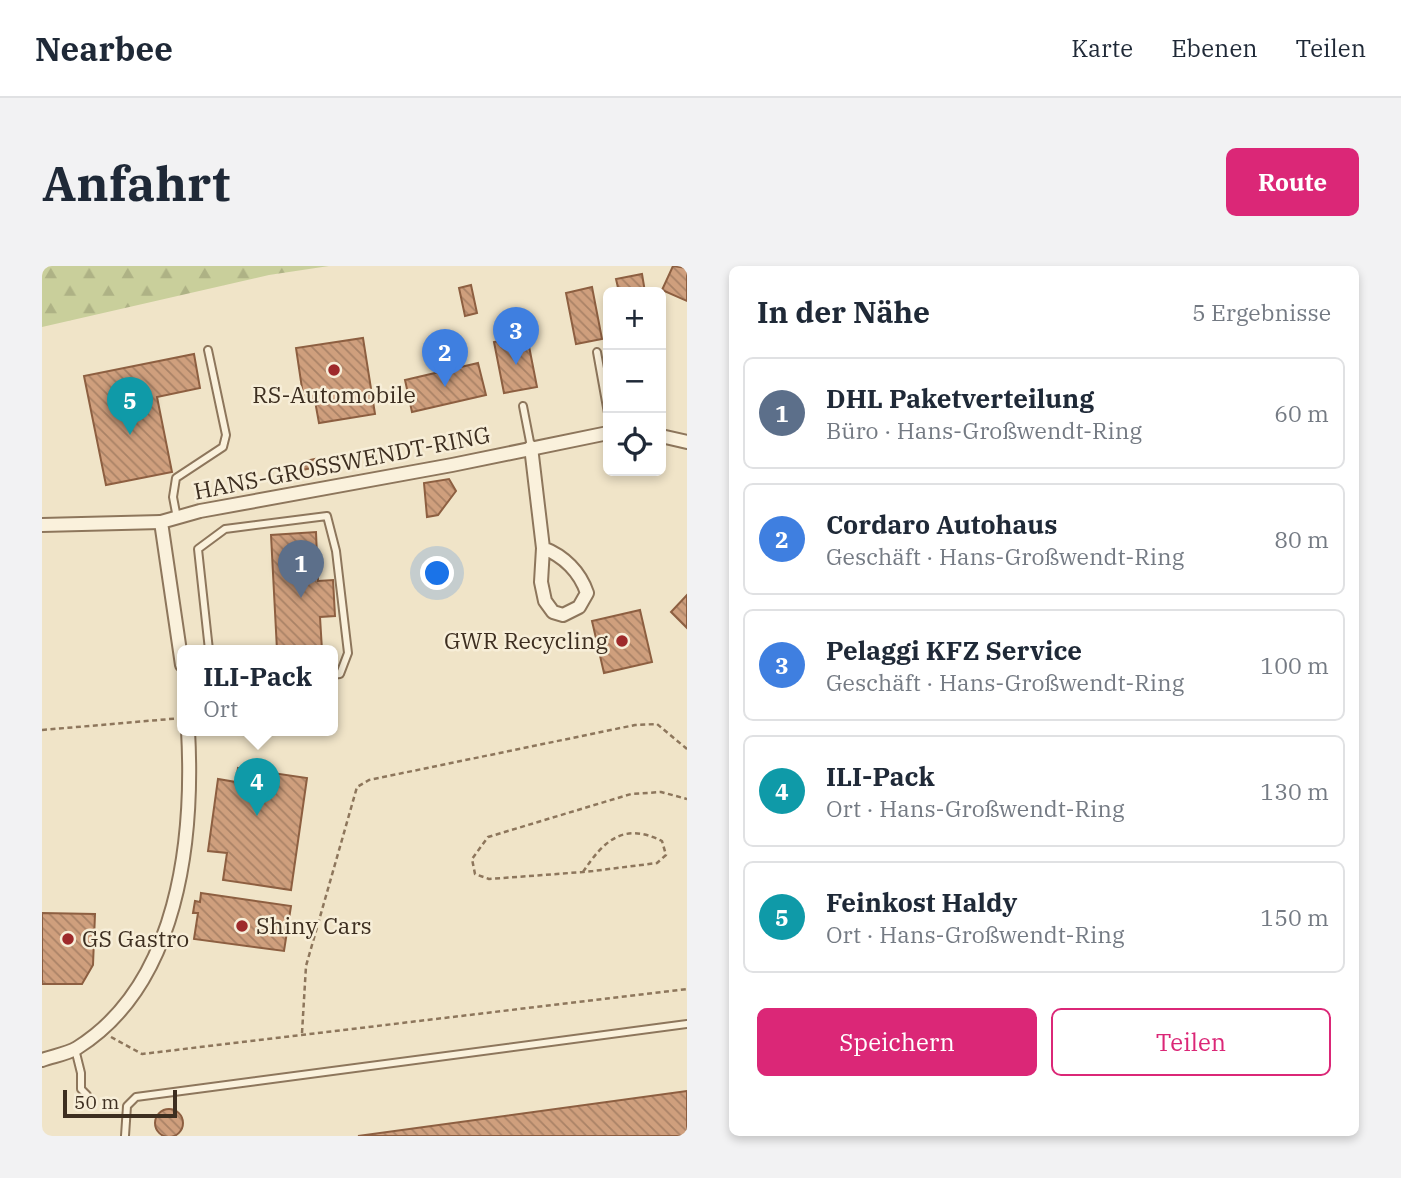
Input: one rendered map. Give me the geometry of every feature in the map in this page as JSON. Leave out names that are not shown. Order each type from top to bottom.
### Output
[{"type":"street","name":"HANS-GROSSWENDT-RING","points":[[44,527],[161,522],[603,434]]},
{"type":"street","points":[[666,437],[687,442]]},
{"type":"street","points":[[531,447],[543,548],[541,582],[545,601],[553,612],[564,615],[579,607],[587,593],[582,578],[554,552],[543,548]]},
{"type":"street","points":[[161,522],[179,645]]},
{"type":"street","points":[[42,1060],[75,1049],[99,1030],[127,1002],[147,972],[163,935],[179,875],[186,832],[190,760],[188,736]]},
{"type":"lane","points":[[177,518],[173,497],[176,478],[223,447],[226,435],[208,350]]},
{"type":"lane","points":[[597,352],[603,385]]},
{"type":"lane","points":[[523,406],[531,447]]},
{"type":"lane","points":[[208,645],[198,549],[225,529],[327,516],[336,551],[348,653],[338,674]]},
{"type":"lane","points":[[125,1136],[127,1106],[136,1097],[687,1024]]},
{"type":"lane","points":[[75,1049],[81,1073],[81,1089],[87,1095]]},
{"type":"path","points":[[42,730],[177,718]]},
{"type":"path","points":[[302,1033],[306,966],[357,787],[369,780],[635,725],[657,724],[687,749]]},
{"type":"path","points":[[583,872],[595,854],[619,834],[644,832],[662,841],[666,855],[657,863],[583,872],[489,879],[475,874],[472,859],[488,837],[631,794],[661,792],[687,799]]},
{"type":"path","points":[[99,1030],[142,1054],[687,989]]},
{"type":"green space","points":[[42,266],[329,266],[269,275],[42,327]]},
{"type":"building","points":[[673,266],[687,268],[687,301],[666,292],[666,287],[663,287]]},
{"type":"building","points":[[642,274],[644,287],[618,287],[616,279]]},
{"type":"building","points":[[471,285],[477,313],[465,316],[459,288]]},
{"type":"building","points":[[592,287],[602,339],[576,344],[566,293]]},
{"type":"building","points":[[527,336],[537,387],[504,393],[494,342]]},
{"type":"building","name":"RS-Automobile","points":[[363,338],[375,414],[319,423],[315,401],[304,402],[296,348]]},
{"type":"building","points":[[194,354],[200,388],[157,397],[172,472],[106,485],[84,376]]},
{"type":"building","points":[[478,363],[486,395],[412,412],[405,380]]},
{"type":"building","points":[[315,459],[317,467],[302,470],[301,462]]},
{"type":"building","points":[[449,479],[456,491],[438,515],[427,517],[424,483]]},
{"type":"building","points":[[316,532],[318,581],[333,580],[335,616],[320,617],[322,645],[277,645],[271,535]]},
{"type":"building","points":[[687,595],[687,628],[671,612]]},
{"type":"building","name":"GWR Recycling","points":[[640,610],[652,662],[604,673],[592,621]]},
{"type":"building","points":[[238,768],[307,778],[291,890],[223,880],[227,853],[208,851],[218,779],[236,782]]},
{"type":"building","name":"Shiny Cars","points":[[201,893],[291,906],[284,951],[194,939],[198,913],[193,913],[195,901],[200,902]]},
{"type":"building","name":"GS Gastro","points":[[42,913],[95,914],[93,965],[82,984],[42,984]]},
{"type":"building","points":[[687,1091],[687,1136],[358,1136]]},
{"type":"building","points":[[169,1109],[179,1113],[183,1123],[179,1133],[169,1137],[159,1133],[155,1123],[159,1113]]},
{"type":"place","name":"Pelaggi KFZ Service","points":[[516,365]]},
{"type":"place","name":"RS-Automobile","points":[[334,370]]},
{"type":"place","name":"Cordaro Autohaus","points":[[445,387]]},
{"type":"place","name":"Feinkost Haldy","points":[[130,435]]},
{"type":"place","name":"DHL Paketverteilung","points":[[301,598]]},
{"type":"place","name":"GWR Recycling","points":[[622,641]]},
{"type":"place","name":"ILI-Pack","points":[[257,816]]},
{"type":"place","name":"Shiny Cars","points":[[242,926]]},
{"type":"place","name":"GS Gastro","points":[[68,939]]}]
